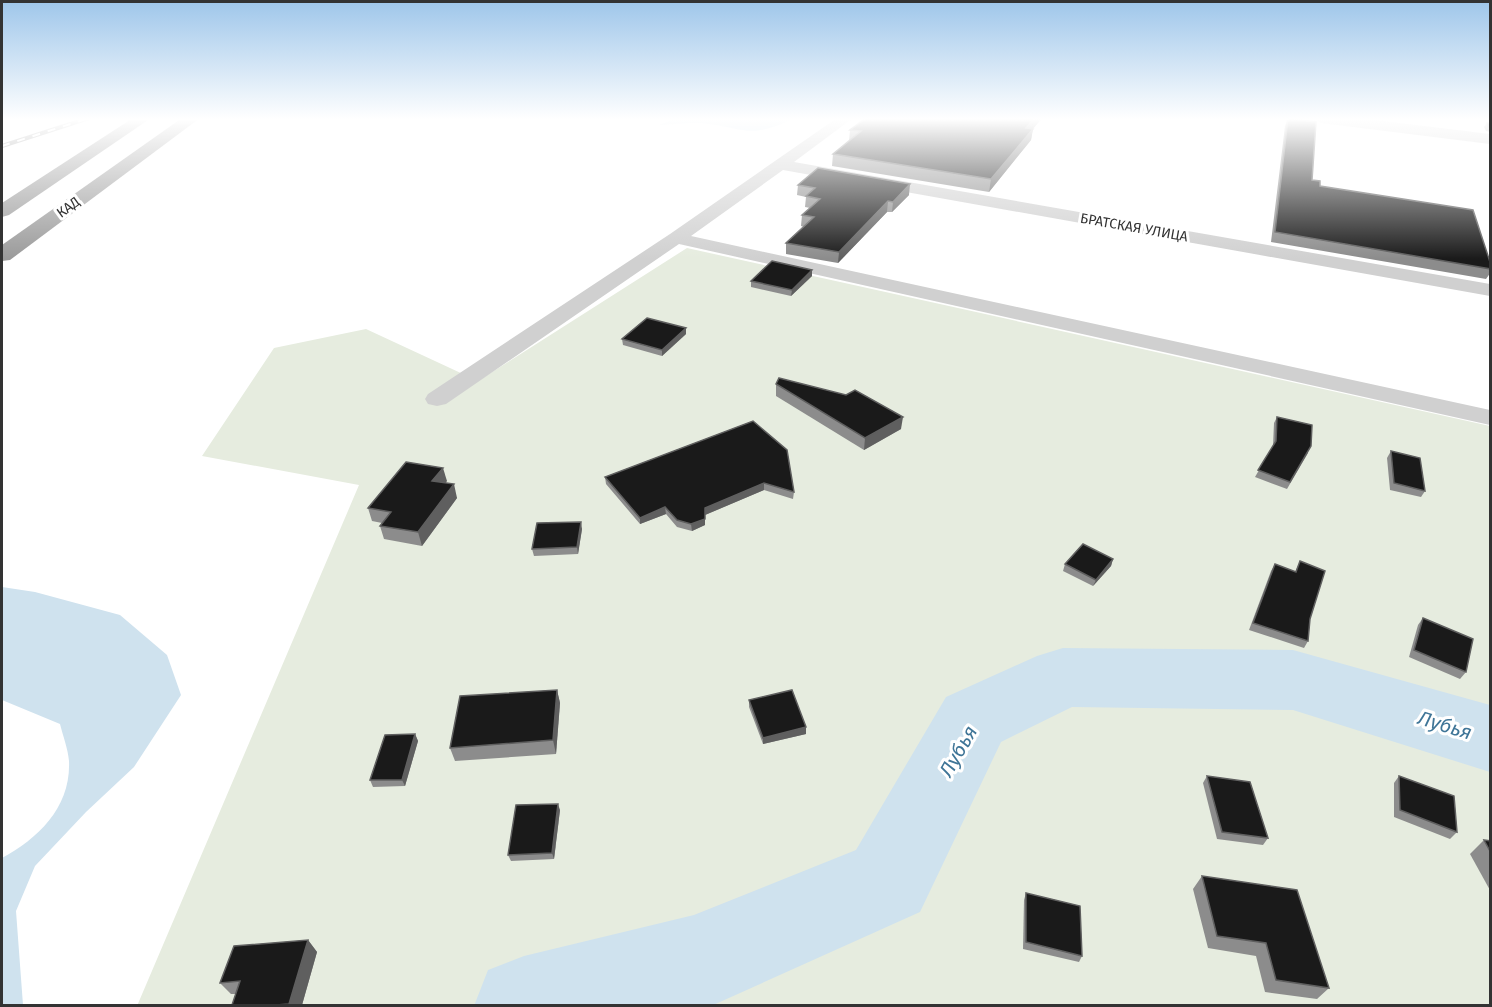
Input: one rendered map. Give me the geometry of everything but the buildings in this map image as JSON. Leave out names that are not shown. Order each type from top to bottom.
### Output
[{"type":"highway","points":[[2,211],[72,165]]},
{"type":"highway","name":"КАД","points":[[2,255],[127,165]]},
{"type":"street","points":[[436,399],[676,238],[777,165]]},
{"type":"street","name":"БРАТСКАЯ УЛИЦА","points":[[784,165],[1491,291]]},
{"type":"street","points":[[676,238],[1491,418]]},
{"type":"shaded area","points":[[687,248],[1490,426],[1490,1005],[137,1006],[359,485],[202,456],[274,348],[366,329],[478,381]]},
{"type":"water","points":[[2,587],[35,592],[120,615],[167,655],[181,695],[134,767],[86,812],[35,866],[16,911],[23,1005],[2,1005],[2,858],[28,841],[50,819],[65,793],[69,761],[60,724],[2,700]]},
{"type":"waterway","name":"Лубья","points":[[524,1006],[694,964],[888,881],[973,720],[1063,677],[1293,680],[1490,739]]}]
